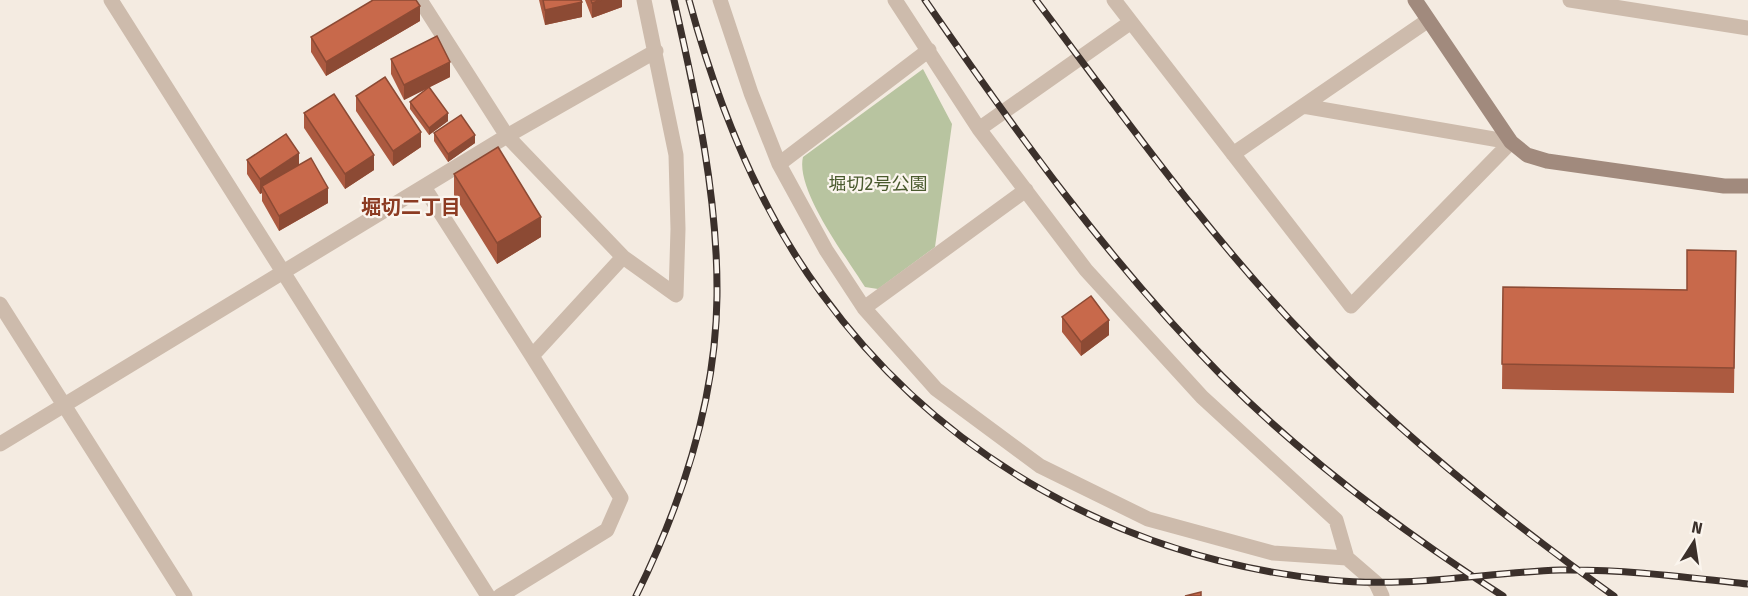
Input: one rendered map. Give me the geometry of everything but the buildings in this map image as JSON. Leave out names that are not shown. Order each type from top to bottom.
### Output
[{"type":"street","points":[[111,0],[488,596]]},
{"type":"street","points":[[420,0],[507,136],[623,257],[676,295],[678,229],[676,155],[644,0]]},
{"type":"street","points":[[720,0],[751,93],[779,164],[826,250],[864,308],[936,389],[1040,466],[1148,519],[1273,553],[1347,558]]},
{"type":"street","points":[[895,0],[979,129],[1086,270],[1202,398],[1336,520],[1347,558],[1376,583],[1382,596]]},
{"type":"street","points":[[1114,0],[1351,306],[1511,142]]},
{"type":"street","points":[[1415,0],[1427,21],[1511,142],[1527,155],[1547,161],[1724,186],[1748,186]]},
{"type":"street","points":[[1570,0],[1748,28]]},
{"type":"street","points":[[1233,154],[1427,21]]},
{"type":"street","points":[[979,129],[1131,22]]},
{"type":"street","points":[[779,164],[929,50]]},
{"type":"street","points":[[0,444],[62,404],[285,273],[507,136],[656,51]]},
{"type":"street","points":[[1303,106],[1511,142]]},
{"type":"street","points":[[424,187],[621,498],[607,530],[500,596]]},
{"type":"street","points":[[864,308],[1026,190]]},
{"type":"street","points":[[532,356],[623,257]]},
{"type":"street","points":[[0,304],[185,596]]},
{"type":"green space","name":"堀切2号公園","points":[[923,69],[952,124],[935,247],[878,289],[865,287],[814,205],[803,171],[803,157]]},
{"type":"railway","points":[[636,596],[653,561],[682,488],[703,413],[715,335],[716,259],[710,184],[698,110],[674,0]]},
{"type":"railway","points":[[689,0],[713,77],[742,153],[778,226],[822,294],[870,353],[924,406],[982,452],[1045,492],[1112,524],[1182,550],[1255,569],[1330,580],[1416,581],[1584,570],[1654,574],[1748,584]]},
{"type":"railway","points":[[925,0],[1029,147],[1102,242],[1181,333],[1222,376],[1287,437],[1356,494],[1503,596]]},
{"type":"railway","points":[[1036,0],[1203,219],[1274,303],[1312,343],[1383,412],[1457,476],[1535,538],[1614,596]]},
{"type":"district","name":"堀切二丁目","points":[[411,207]]}]
